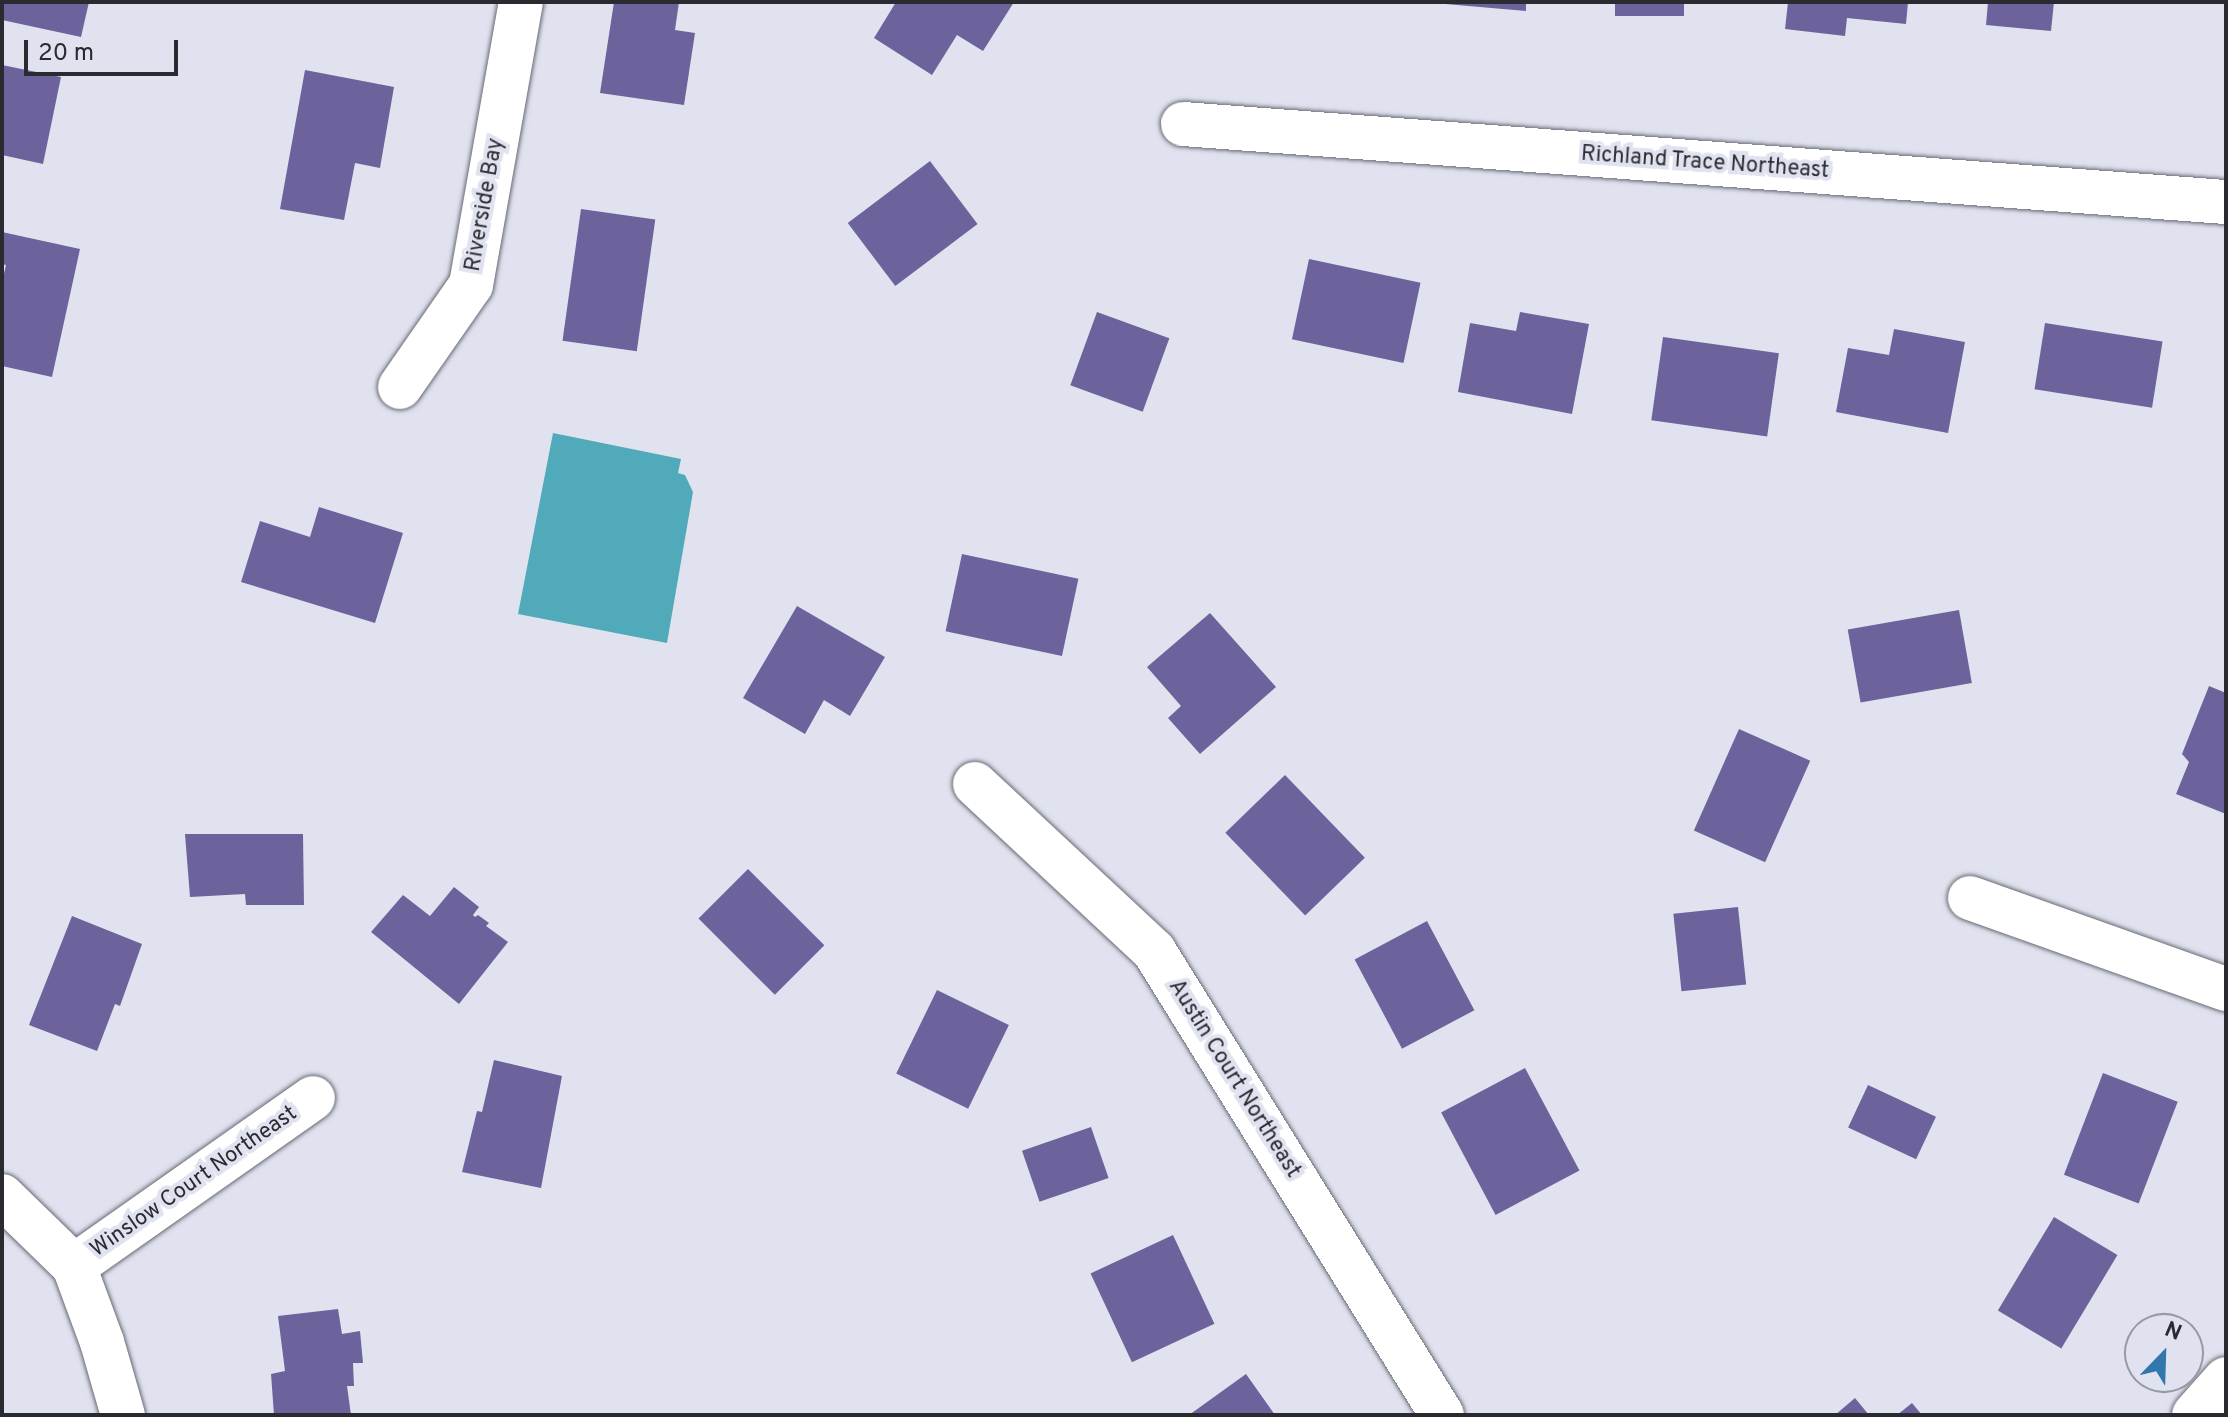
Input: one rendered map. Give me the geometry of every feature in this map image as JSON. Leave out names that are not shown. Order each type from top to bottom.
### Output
[{"type":"street","name":"Riverside Bay","points":[[400,387],[471,285],[521,2]]},
{"type":"street","name":"Richland Trace Northeast","points":[[1183,124],[2226,202]]},
{"type":"street","name":"Austin Court Northeast","points":[[975,784],[1154,951],[1442,1415]]},
{"type":"street","points":[[1970,898],[2226,989]]},
{"type":"street","name":"Winslow Court Northeast","points":[[74,1266],[313,1098]]},
{"type":"street","points":[[2,1196],[74,1266],[102,1342],[123,1415]]},
{"type":"street","points":[[2194,1415],[2226,1379]]},
{"type":"water","points":[[553,433],[681,459],[678,473],[685,475],[693,492],[667,643],[518,614]]},
{"type":"building","points":[[2,2],[89,2],[81,37],[2,20]]},
{"type":"building","points":[[614,2],[679,2],[675,30],[695,33],[684,105],[600,93]]},
{"type":"building","points":[[896,2],[1014,2],[983,51],[957,35],[932,75],[874,38]]},
{"type":"building","points":[[1422,2],[1526,2],[1526,11]]},
{"type":"building","points":[[1615,2],[1684,2],[1684,16],[1615,16]]},
{"type":"building","points":[[1788,2],[1908,2],[1906,24],[1847,18],[1845,36],[1785,29]]},
{"type":"building","points":[[1988,2],[2054,2],[2051,31],[1986,25]]},
{"type":"building","points":[[2,65],[61,77],[43,164],[2,155]]},
{"type":"building","points":[[305,70],[394,87],[380,168],[355,163],[344,220],[280,209]]},
{"type":"building","points":[[930,161],[978,224],[895,286],[848,223]]},
{"type":"building","points":[[581,209],[655,219],[637,351],[562,341]]},
{"type":"building","points":[[2,232],[80,249],[52,377],[2,366],[2,282],[6,265],[2,264]]},
{"type":"building","points":[[1309,259],[1421,283],[1403,363],[1292,339]]},
{"type":"building","points":[[1097,312],[1169,338],[1143,412],[1070,385]]},
{"type":"building","points":[[1520,312],[1589,324],[1572,414],[1458,392],[1470,323],[1516,331]]},
{"type":"building","points":[[2045,323],[2163,342],[2152,408],[2035,389]]},
{"type":"building","points":[[1894,329],[1965,342],[1948,433],[1836,412],[1848,348],[1889,355]]},
{"type":"building","points":[[1663,337],[1779,353],[1767,436],[1651,420]]},
{"type":"building","points":[[319,507],[403,533],[375,623],[241,582],[260,521],[310,537]]},
{"type":"building","points":[[962,554],[1078,579],[1062,656],[946,631]]},
{"type":"building","points":[[797,606],[885,657],[850,716],[824,700],[805,734],[743,698]]},
{"type":"building","points":[[1959,610],[1972,683],[1861,702],[1848,630]]},
{"type":"building","points":[[1210,613],[1276,687],[1200,754],[1168,718],[1181,706],[1147,667]]},
{"type":"building","points":[[2209,686],[2226,693],[2226,814],[2176,794],[2189,762],[2182,754]]},
{"type":"building","points":[[1739,729],[1810,761],[1765,862],[1694,830]]},
{"type":"building","points":[[1285,775],[1365,858],[1305,915],[1225,833]]},
{"type":"building","points":[[185,834],[303,834],[304,905],[246,905],[245,894],[190,897]]},
{"type":"building","points":[[748,869],[824,945],[775,995],[699,918]]},
{"type":"building","points":[[454,887],[479,907],[473,915],[489,923],[486,926],[508,942],[459,1004],[371,932],[403,895],[430,916]]},
{"type":"building","points":[[1738,907],[1746,985],[1682,991],[1673,914]]},
{"type":"building","points":[[72,916],[142,944],[120,1006],[115,1004],[97,1051],[29,1025]]},
{"type":"building","points":[[1427,921],[1474,1010],[1402,1049],[1355,959]]},
{"type":"building","points":[[937,990],[1009,1025],[968,1109],[896,1074]]},
{"type":"building","points":[[494,1060],[562,1076],[541,1188],[462,1172],[477,1111],[482,1112]]},
{"type":"building","points":[[1525,1068],[1579,1170],[1496,1215],[1441,1113]]},
{"type":"building","points":[[2103,1073],[2178,1102],[2139,1203],[2064,1175]]},
{"type":"building","points":[[1868,1085],[1936,1117],[1916,1159],[1848,1128]]},
{"type":"building","points":[[1091,1127],[1109,1178],[1040,1202],[1022,1151]]},
{"type":"building","points":[[2054,1217],[2117,1255],[2061,1349],[1998,1310]]},
{"type":"building","points":[[1173,1235],[1214,1324],[1132,1362],[1091,1273]]},
{"type":"building","points":[[338,1309],[342,1334],[360,1331],[363,1363],[353,1363],[354,1386],[347,1386],[351,1415],[274,1415],[271,1374],[285,1371],[278,1316]]},
{"type":"building","points":[[1246,1374],[1275,1415],[1189,1415]]},
{"type":"building","points":[[1855,1398],[1869,1415],[1835,1415]]},
{"type":"building","points":[[1912,1403],[1922,1415],[1897,1415]]}]
